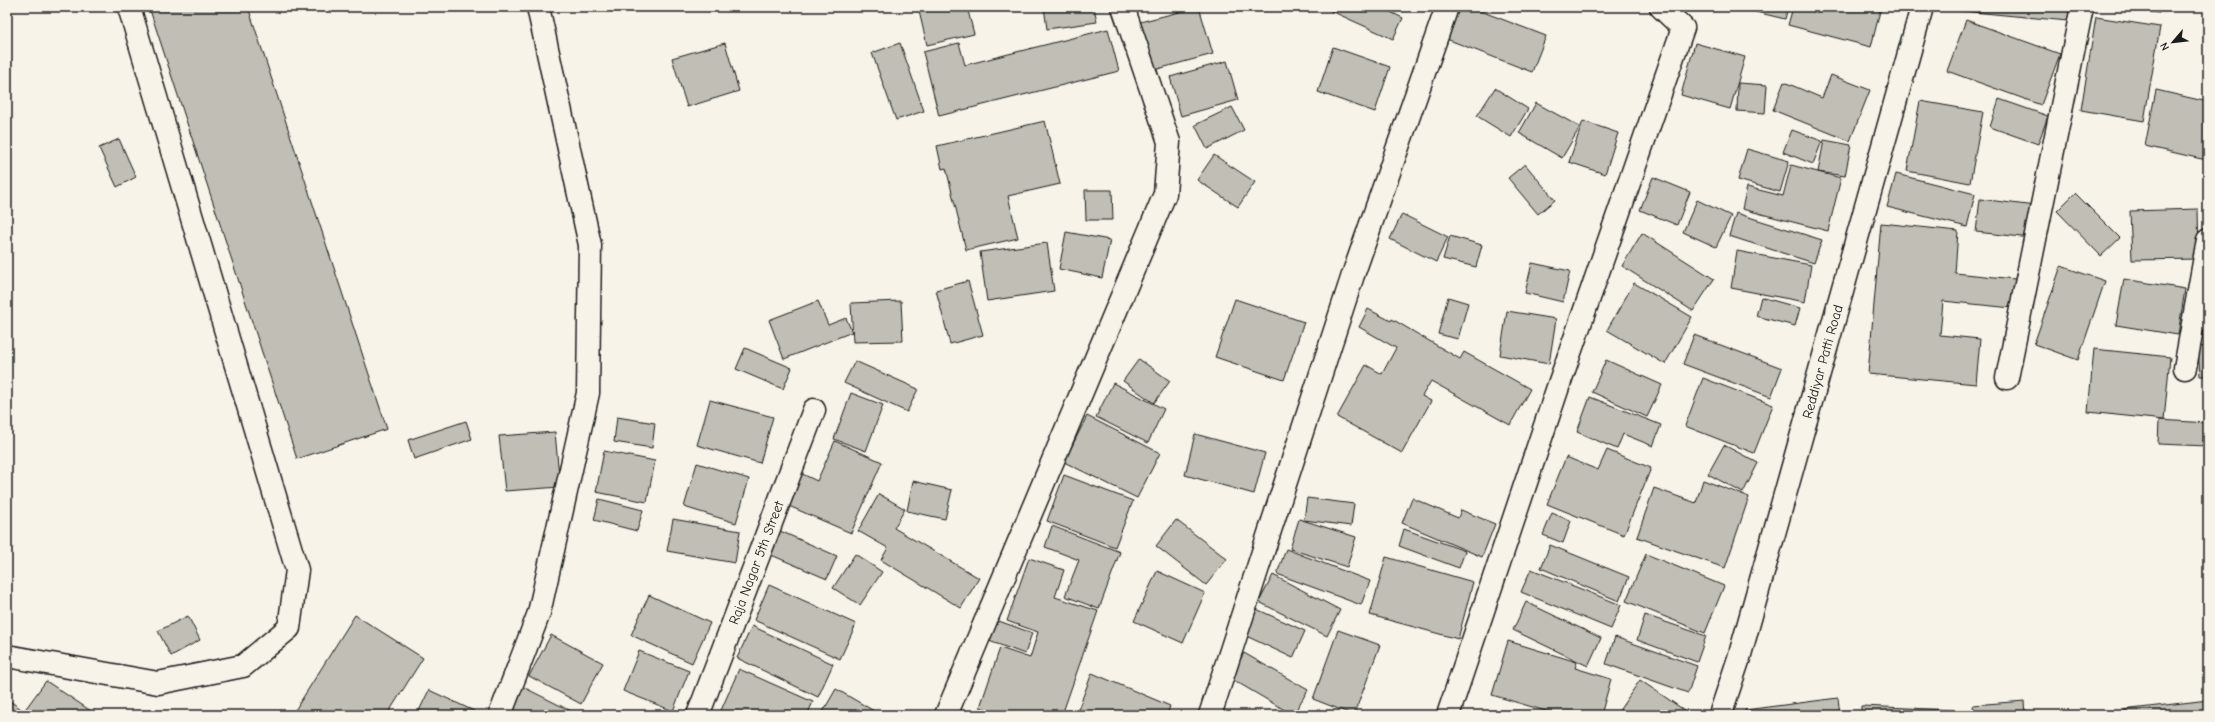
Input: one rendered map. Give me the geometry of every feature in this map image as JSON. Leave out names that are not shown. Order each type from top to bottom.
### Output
[{"type":"street","points":[[7,656],[158,683],[243,666],[289,628],[297,570],[129,7]]},
{"type":"street","points":[[500,715],[539,613],[588,393],[590,245],[538,7]]},
{"type":"street","points":[[946,715],[1165,194],[1169,142],[1123,7]]},
{"type":"street","points":[[1210,715],[1353,275],[1447,7]]},
{"type":"street","points":[[1448,715],[1557,390],[1683,28],[1661,7]]},
{"type":"street","name":"Reddiyar Patti Road","points":[[1720,715],[1741,651],[1922,7]]},
{"type":"street","points":[[2007,378],[2082,7]]},
{"type":"street","points":[[2185,368],[2208,240]]},
{"type":"street","name":"Raja Nagar 5th Street","points":[[698,715],[814,410]]},
{"type":"building","points":[[149,7],[248,7],[387,429],[297,459]]},
{"type":"building","points":[[918,7],[967,7],[974,34],[927,45]]},
{"type":"building","points":[[1044,7],[1094,7],[1097,22],[1047,29]]},
{"type":"building","points":[[1199,7],[1213,54],[1154,70],[1140,22]]},
{"type":"building","points":[[1330,7],[1380,7],[1403,18],[1393,39],[1329,10]]},
{"type":"building","points":[[1456,7],[1470,7],[1546,36],[1532,72],[1444,38]]},
{"type":"building","points":[[1735,7],[1788,7],[1785,19]]},
{"type":"building","points":[[1793,7],[1835,7],[1846,10],[1847,7],[1881,7],[1871,47],[1788,25]]},
{"type":"building","points":[[1952,7],[2069,7],[2068,21],[1952,10]]},
{"type":"building","points":[[2115,7],[2160,7],[2159,13]]},
{"type":"building","points":[[2096,17],[2160,27],[2144,121],[2081,110]]},
{"type":"building","points":[[1966,20],[2060,54],[2041,105],[1947,71]]},
{"type":"building","points":[[1108,29],[1119,71],[939,116],[923,52],[959,43],[965,65]]},
{"type":"building","points":[[725,43],[739,91],[687,107],[672,58]]},
{"type":"building","points":[[900,43],[924,111],[896,120],[872,53]]},
{"type":"building","points":[[1695,43],[1745,57],[1730,109],[1681,95]]},
{"type":"building","points":[[1333,47],[1390,67],[1375,112],[1318,92]]},
{"type":"building","points":[[1227,61],[1238,100],[1181,116],[1170,77]]},
{"type":"building","points":[[1831,75],[1870,90],[1850,141],[1773,110],[1784,82],[1822,98]]},
{"type":"building","points":[[1738,83],[1767,85],[1765,113],[1737,111]]},
{"type":"building","points":[[1495,88],[1528,109],[1511,137],[1477,116]]},
{"type":"building","points":[[2156,90],[2208,102],[2208,150],[2206,160],[2145,146]]},
{"type":"building","points":[[1999,99],[2048,116],[2038,144],[1990,127]]},
{"type":"building","points":[[1920,101],[1983,112],[1970,183],[1907,171]]},
{"type":"building","points":[[1536,103],[1580,127],[1562,158],[1519,133]]},
{"type":"building","points":[[1232,107],[1244,130],[1207,149],[1195,125]]},
{"type":"building","points":[[1045,121],[1060,184],[1008,196],[1018,238],[966,250],[946,168],[942,169],[937,146]]},
{"type":"building","points":[[1583,121],[1618,133],[1605,174],[1569,162]]},
{"type":"building","points":[[1792,130],[1822,141],[1813,164],[1783,152]]},
{"type":"building","points":[[119,139],[136,177],[117,187],[99,148]]},
{"type":"building","points":[[1824,140],[1851,145],[1845,176],[1818,172]]},
{"type":"building","points":[[1747,149],[1789,161],[1780,192],[1738,180]]},
{"type":"building","points":[[1214,155],[1255,182],[1238,207],[1197,180]]},
{"type":"building","points":[[1525,164],[1555,200],[1538,214],[1508,178]]},
{"type":"building","points":[[1791,165],[1841,178],[1828,231],[1742,209],[1747,187],[1783,196]]},
{"type":"building","points":[[1896,174],[1975,194],[1967,227],[1887,207]]},
{"type":"building","points":[[1653,177],[1690,192],[1677,225],[1640,210]]},
{"type":"building","points":[[1085,190],[1112,190],[1113,220],[1086,220]]},
{"type":"building","points":[[2075,193],[2120,238],[2101,256],[2057,211]]},
{"type":"building","points":[[1980,199],[2035,206],[2031,238],[1976,232]]},
{"type":"building","points":[[1697,200],[1731,216],[1716,247],[1683,232]]},
{"type":"building","points":[[2198,209],[2199,259],[2132,260],[2130,211]]},
{"type":"building","points":[[1736,213],[1822,240],[1814,263],[1729,236]]},
{"type":"building","points":[[1402,214],[1448,237],[1436,262],[1390,239]]},
{"type":"building","points":[[1881,223],[1958,231],[1955,273],[2015,279],[2012,308],[1943,301],[1940,335],[1980,339],[1976,384],[1868,374]]},
{"type":"building","points":[[1066,232],[1110,240],[1102,278],[1059,269]]},
{"type":"building","points":[[1642,233],[1714,279],[1693,311],[1622,266]]},
{"type":"building","points":[[1450,236],[1482,245],[1476,267],[1443,259]]},
{"type":"building","points":[[1047,243],[1054,291],[987,301],[980,252]]},
{"type":"building","points":[[1737,251],[1811,265],[1805,302],[1731,288]]},
{"type":"building","points":[[1532,263],[1570,271],[1563,302],[1525,293]]},
{"type":"building","points":[[2061,266],[2105,281],[2078,360],[2034,344]]},
{"type":"building","points":[[2124,279],[2185,289],[2178,335],[2116,325]]},
{"type":"building","points":[[968,281],[983,335],[950,344],[936,290]]},
{"type":"building","points":[[1634,283],[1692,317],[1665,364],[1607,330]]},
{"type":"building","points":[[1448,297],[1468,303],[1458,339],[1438,334]]},
{"type":"building","points":[[1761,297],[1800,308],[1795,326],[1756,316]]},
{"type":"building","points":[[1235,299],[1304,322],[1284,380],[1215,357]]},
{"type":"building","points":[[818,301],[828,325],[846,318],[852,332],[784,359],[769,320]]},
{"type":"building","points":[[901,301],[903,341],[853,342],[851,303]]},
{"type":"building","points":[[1368,309],[1391,321],[1392,319],[1460,359],[1464,352],[1530,389],[1510,425],[1431,381],[1422,396],[1431,401],[1402,453],[1337,417],[1366,365],[1382,374],[1396,348],[1359,327]]},
{"type":"building","points":[[1507,311],[1556,319],[1549,364],[1500,355]]},
{"type":"building","points":[[1694,335],[1782,368],[1771,397],[1683,364]]},
{"type":"building","points":[[2208,346],[2208,376],[2200,376],[2198,347]]},
{"type":"building","points":[[745,348],[792,368],[783,389],[736,369]]},
{"type":"building","points":[[2094,349],[2170,357],[2164,420],[2088,412]]},
{"type":"building","points":[[1139,359],[1170,381],[1154,403],[1123,381]]},
{"type":"building","points":[[1606,360],[1662,385],[1647,417],[1592,392]]},
{"type":"building","points":[[855,361],[918,389],[907,412],[844,383]]},
{"type":"building","points":[[1703,378],[1773,405],[1754,453],[1685,426]]},
{"type":"building","points":[[1113,383],[1164,409],[1148,443],[1096,417]]},
{"type":"building","points":[[851,393],[883,405],[866,451],[834,439]]},
{"type":"building","points":[[1590,397],[1661,425],[1653,446],[1623,434],[1617,449],[1577,432]]},
{"type":"building","points":[[710,400],[773,417],[760,463],[697,445]]},
{"type":"building","points":[[1087,416],[1160,453],[1137,498],[1064,462]]},
{"type":"building","points":[[617,417],[655,423],[652,448],[614,442]]},
{"type":"building","points":[[2159,420],[2208,423],[2208,446],[2158,444]]},
{"type":"building","points":[[466,421],[472,439],[414,459],[408,440]]},
{"type":"building","points":[[555,432],[560,487],[505,491],[499,436]]},
{"type":"building","points":[[1195,434],[1265,453],[1254,494],[1185,475]]},
{"type":"building","points":[[835,441],[882,462],[851,533],[782,503],[796,471],[817,481]]},
{"type":"building","points":[[1724,445],[1758,463],[1743,493],[1708,474]]},
{"type":"building","points":[[1607,450],[1651,468],[1624,535],[1547,504],[1566,457],[1598,470]]},
{"type":"building","points":[[604,451],[655,461],[647,502],[596,492]]},
{"type":"building","points":[[697,463],[749,479],[736,523],[684,507]]},
{"type":"building","points":[[1064,475],[1133,501],[1115,547],[1047,521]]},
{"type":"building","points":[[1703,480],[1749,497],[1725,568],[1637,537],[1654,488],[1696,503]]},
{"type":"building","points":[[913,481],[952,490],[945,519],[907,511]]},
{"type":"building","points":[[879,494],[905,509],[894,528],[979,578],[961,608],[881,560],[888,548],[858,531]]},
{"type":"building","points":[[1307,498],[1354,504],[1351,526],[1304,520]]},
{"type":"building","points":[[1412,498],[1458,518],[1461,510],[1495,524],[1482,557],[1402,523]]},
{"type":"building","points":[[599,499],[643,510],[637,531],[594,520]]},
{"type":"building","points":[[1552,513],[1571,521],[1563,543],[1543,535]]},
{"type":"building","points":[[673,519],[740,531],[735,563],[667,551]]},
{"type":"building","points":[[1299,519],[1356,537],[1347,567],[1290,549]]},
{"type":"building","points":[[1176,520],[1227,559],[1206,585],[1156,546]]},
{"type":"building","points":[[1052,526],[1120,552],[1099,609],[1065,596],[1079,560],[1045,547]]},
{"type":"building","points":[[1404,529],[1465,551],[1459,568],[1399,546]]},
{"type":"building","points":[[780,531],[837,556],[827,579],[769,554]]},
{"type":"building","points":[[1550,545],[1629,577],[1619,601],[1541,568]]},
{"type":"building","points":[[1286,549],[1370,581],[1361,605],[1277,574]]},
{"type":"building","points":[[855,554],[882,572],[860,605],[833,588]]},
{"type":"building","points":[[1646,554],[1724,586],[1705,633],[1626,601]]},
{"type":"building","points":[[1386,557],[1473,582],[1458,639],[1370,615]]},
{"type":"building","points":[[1029,558],[1064,570],[1055,597],[1098,611],[1062,715],[1002,715],[980,707],[1000,648],[1030,658],[1038,632],[1007,621]]},
{"type":"building","points":[[1531,569],[1621,605],[1611,629],[1521,592]]},
{"type":"building","points":[[1157,571],[1205,593],[1183,643],[1134,621]]},
{"type":"building","points":[[1273,575],[1340,610],[1327,636],[1259,602]]},
{"type":"building","points":[[769,585],[856,624],[840,659],[754,620]]},
{"type":"building","points":[[649,595],[710,623],[692,663],[631,635]]},
{"type":"building","points":[[1526,602],[1601,638],[1588,666],[1513,630]]},
{"type":"building","points":[[1254,608],[1305,631],[1293,658],[1242,634]]},
{"type":"building","points":[[355,615],[423,658],[387,715],[292,715]]},
{"type":"building","points":[[1645,615],[1706,636],[1697,662],[1637,640]]},
{"type":"building","points":[[188,616],[200,640],[171,656],[158,631]]},
{"type":"building","points":[[996,620],[1032,633],[1025,654],[989,641]]},
{"type":"building","points":[[752,626],[833,664],[818,697],[737,658]]},
{"type":"building","points":[[1338,630],[1380,645],[1354,715],[1313,699]]},
{"type":"building","points":[[551,635],[603,663],[581,704],[529,676]]},
{"type":"building","points":[[1615,637],[1697,666],[1688,693],[1606,664]]},
{"type":"building","points":[[1508,641],[1577,662],[1575,668],[1611,679],[1601,715],[1559,715],[1492,695]]},
{"type":"building","points":[[639,651],[689,671],[673,711],[623,691]]},
{"type":"building","points":[[1244,653],[1308,690],[1293,715],[1230,678]]},
{"type":"building","points":[[739,669],[813,702],[807,715],[719,715]]},
{"type":"building","points":[[1092,673],[1170,706],[1167,715],[1076,715]]},
{"type":"building","points":[[1640,680],[1684,710],[1680,715],[1616,715]]},
{"type":"building","points":[[46,681],[97,715],[7,715],[7,699],[24,711]]},
{"type":"building","points":[[523,687],[579,715],[509,715]]},
{"type":"building","points":[[836,689],[881,715],[821,715]]},
{"type":"building","points":[[429,690],[474,711],[473,715],[417,715]]},
{"type":"building","points":[[1838,698],[1840,715],[1745,715],[1745,710]]},
{"type":"building","points":[[2208,700],[2208,715],[2123,715],[2123,710]]},
{"type":"building","points":[[2025,701],[2026,715],[1974,715],[1973,705]]},
{"type":"building","points":[[1861,706],[1954,710],[1954,715],[1861,715]]}]
